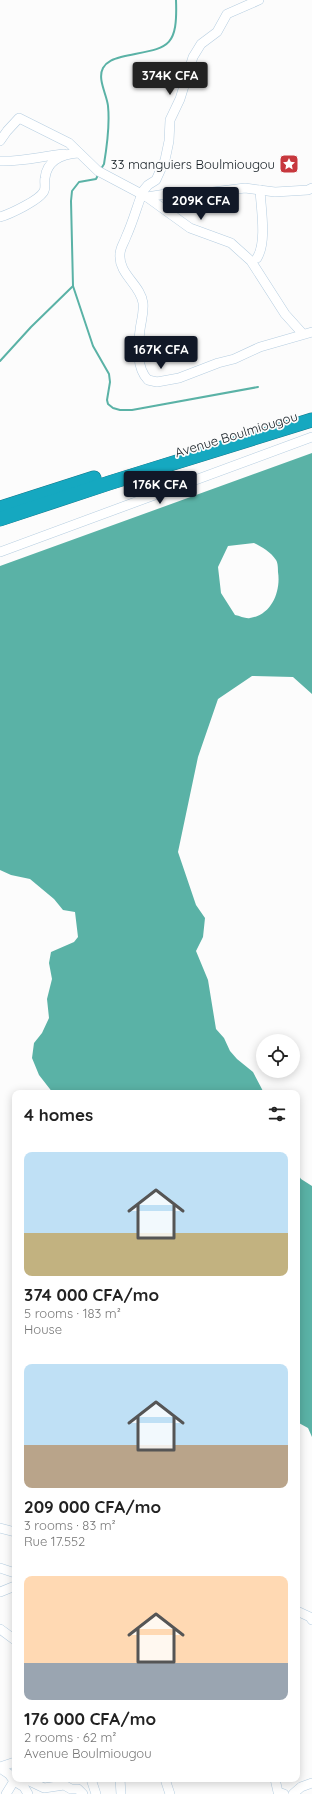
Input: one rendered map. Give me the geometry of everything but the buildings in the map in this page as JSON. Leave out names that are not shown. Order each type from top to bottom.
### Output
[{"type":"highway","name":"Avenue Boulmiougou","points":[[0,508],[312,411]]},
{"type":"highway","name":"Avenue Boulmiougou","points":[[0,519],[109,483],[312,420]]},
{"type":"street","points":[[259,0],[227,14],[217,32],[201,44],[193,57],[180,99],[170,120],[169,141],[165,160],[156,180],[148,185],[145,196],[120,254],[122,268],[143,301],[144,310],[140,330],[140,366],[142,373],[148,380],[157,382],[179,378],[218,363],[234,359],[260,347],[307,333]]},
{"type":"street","points":[[0,141],[19,118],[69,143],[98,171],[145,196],[190,228],[230,243],[255,263],[284,314],[307,333]]},
{"type":"street","points":[[0,161],[23,161],[45,156],[78,153]]},
{"type":"street","points":[[0,217],[18,210],[42,194],[45,188],[44,179],[47,170],[65,154]]},
{"type":"street","points":[[145,196],[172,193],[213,192],[245,188],[275,192],[308,190],[312,188]]},
{"type":"street","points":[[255,263],[260,253],[262,240],[260,190]]},
{"type":"street","points":[[0,552],[312,437]]},
{"type":"street","points":[[0,1528],[12,1531]]},
{"type":"street","points":[[0,1568],[12,1572]]},
{"type":"street","points":[[0,1592],[12,1587]]},
{"type":"street","points":[[300,1612],[310,1617],[312,1620]]},
{"type":"street","points":[[0,1629],[12,1638]]},
{"type":"street","points":[[12,1764],[0,1768],[12,1785],[24,1787],[28,1794]]},
{"type":"street","points":[[31,1782],[44,1788],[56,1782],[71,1789],[78,1789],[83,1794]]},
{"type":"street","points":[[92,1782],[96,1794]]},
{"type":"street","points":[[120,1782],[121,1794]]},
{"type":"street","points":[[166,1782],[169,1793]]},
{"type":"street","points":[[276,1782],[278,1792],[284,1794]]},
{"type":"street","points":[[293,1794],[301,1787],[312,1783]]},
{"type":"shaded area","points":[[312,453],[312,694],[293,677],[252,676],[218,699],[198,757],[178,852],[196,905],[205,918],[203,937],[196,951],[208,980],[216,1029],[224,1038],[230,1051],[253,1072],[262,1090],[51,1090],[39,1075],[32,1058],[34,1043],[42,1033],[49,1018],[47,999],[52,979],[49,963],[51,952],[74,942],[78,937],[75,912],[63,910],[54,899],[30,879],[11,875],[0,870],[0,566]],"holes":[[[254,543],[269,552],[277,561],[278,566],[278,587],[273,601],[269,607],[258,616],[247,618],[235,615],[221,593],[218,567],[228,546]]]},
{"type":"shaded area","points":[[300,1178],[312,1186],[312,1437],[308,1428],[300,1424]]},
{"type":"waterway","points":[[101,169],[104,164],[109,121],[108,106],[101,72],[103,68],[113,60],[159,48],[166,44],[171,38],[175,29],[176,0]]},
{"type":"waterway","points":[[98,175],[96,179],[79,182],[72,191],[73,286],[93,346],[109,374],[110,382],[107,400],[108,404],[113,408],[120,410],[132,410],[258,387]]},
{"type":"waterway","points":[[0,361],[31,327],[73,286]]},
{"type":"place","name":"33 manguiers Boulmiougou","points":[[289,164]]}]
